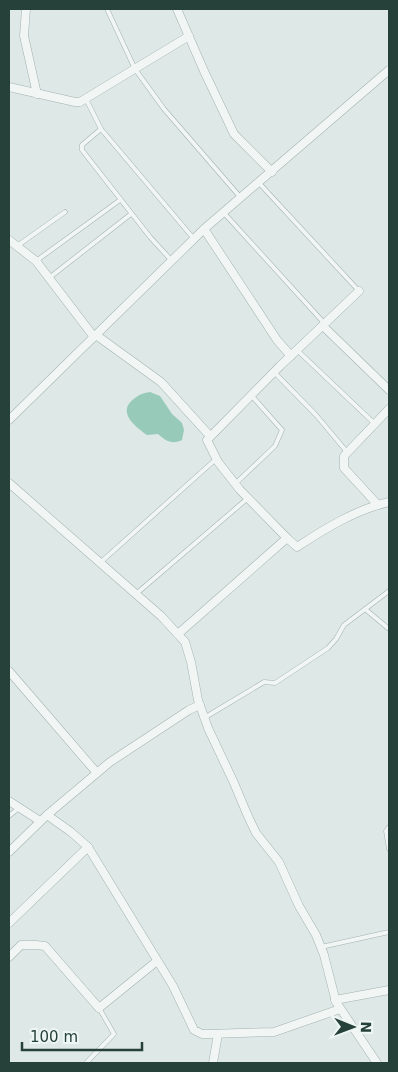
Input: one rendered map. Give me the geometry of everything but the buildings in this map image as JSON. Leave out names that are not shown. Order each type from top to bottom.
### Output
[{"type":"street","points":[[26,9],[24,36],[37,94]]},
{"type":"street","points":[[177,9],[234,134],[272,172]]},
{"type":"street","points":[[9,87],[75,102],[86,99],[189,36]]},
{"type":"street","points":[[9,420],[204,229],[389,70]]},
{"type":"street","points":[[204,229],[277,340],[294,353]]},
{"type":"street","points":[[9,240],[36,261],[95,336],[161,382],[210,436]]},
{"type":"street","points":[[359,292],[274,372],[207,440],[216,459],[235,484],[297,547],[345,517],[389,502]]},
{"type":"street","points":[[324,325],[389,390]]},
{"type":"street","points":[[378,505],[344,468],[343,460],[347,453],[389,409]]},
{"type":"street","points":[[9,483],[136,595],[178,634],[187,648],[204,718],[254,830],[279,862],[299,906],[321,947],[335,1000],[377,1063]]},
{"type":"street","points":[[178,634],[287,538]]},
{"type":"street","points":[[9,670],[97,773]]},
{"type":"street","points":[[9,852],[40,821],[110,762],[189,710],[200,705]]},
{"type":"street","points":[[9,801],[40,821]]},
{"type":"street","points":[[47,815],[88,847],[173,986],[194,1030],[202,1034],[274,1032],[340,1009]]},
{"type":"street","points":[[9,923],[88,847]]},
{"type":"street","points":[[9,957],[21,945],[44,946],[99,1008],[157,961]]},
{"type":"street","points":[[335,1000],[389,990]]},
{"type":"street","points":[[213,1063],[218,1034]]},
{"type":"lane","points":[[107,9],[135,68],[164,109],[241,198]]},
{"type":"lane","points":[[86,99],[101,129],[194,239]]},
{"type":"lane","points":[[101,129],[82,146],[82,150],[131,214],[172,261]]},
{"type":"lane","points":[[259,183],[359,292]]},
{"type":"lane","points":[[36,261],[120,200]]},
{"type":"lane","points":[[16,246],[65,212]]},
{"type":"lane","points":[[224,212],[324,325]]},
{"type":"lane","points":[[49,278],[131,214]]},
{"type":"lane","points":[[294,353],[374,424]]},
{"type":"lane","points":[[274,372],[316,415],[347,453]]},
{"type":"lane","points":[[235,484],[275,446],[282,430],[251,395]]},
{"type":"lane","points":[[100,563],[216,459]]},
{"type":"lane","points":[[136,595],[248,498]]},
{"type":"lane","points":[[204,718],[264,682],[275,683],[328,648],[333,644],[344,625],[389,591]]},
{"type":"lane","points":[[365,609],[389,628]]},
{"type":"lane","points":[[9,816],[19,808]]},
{"type":"lane","points":[[389,827],[386,831],[389,849]]},
{"type":"lane","points":[[321,947],[389,932]]},
{"type":"lane","points":[[86,1063],[114,1034],[99,1008]]},
{"type":"shaded area","points":[[150,392],[160,396],[172,414],[182,423],[184,430],[182,440],[172,442],[158,434],[147,435],[132,423],[127,413],[127,408],[139,396]]}]
